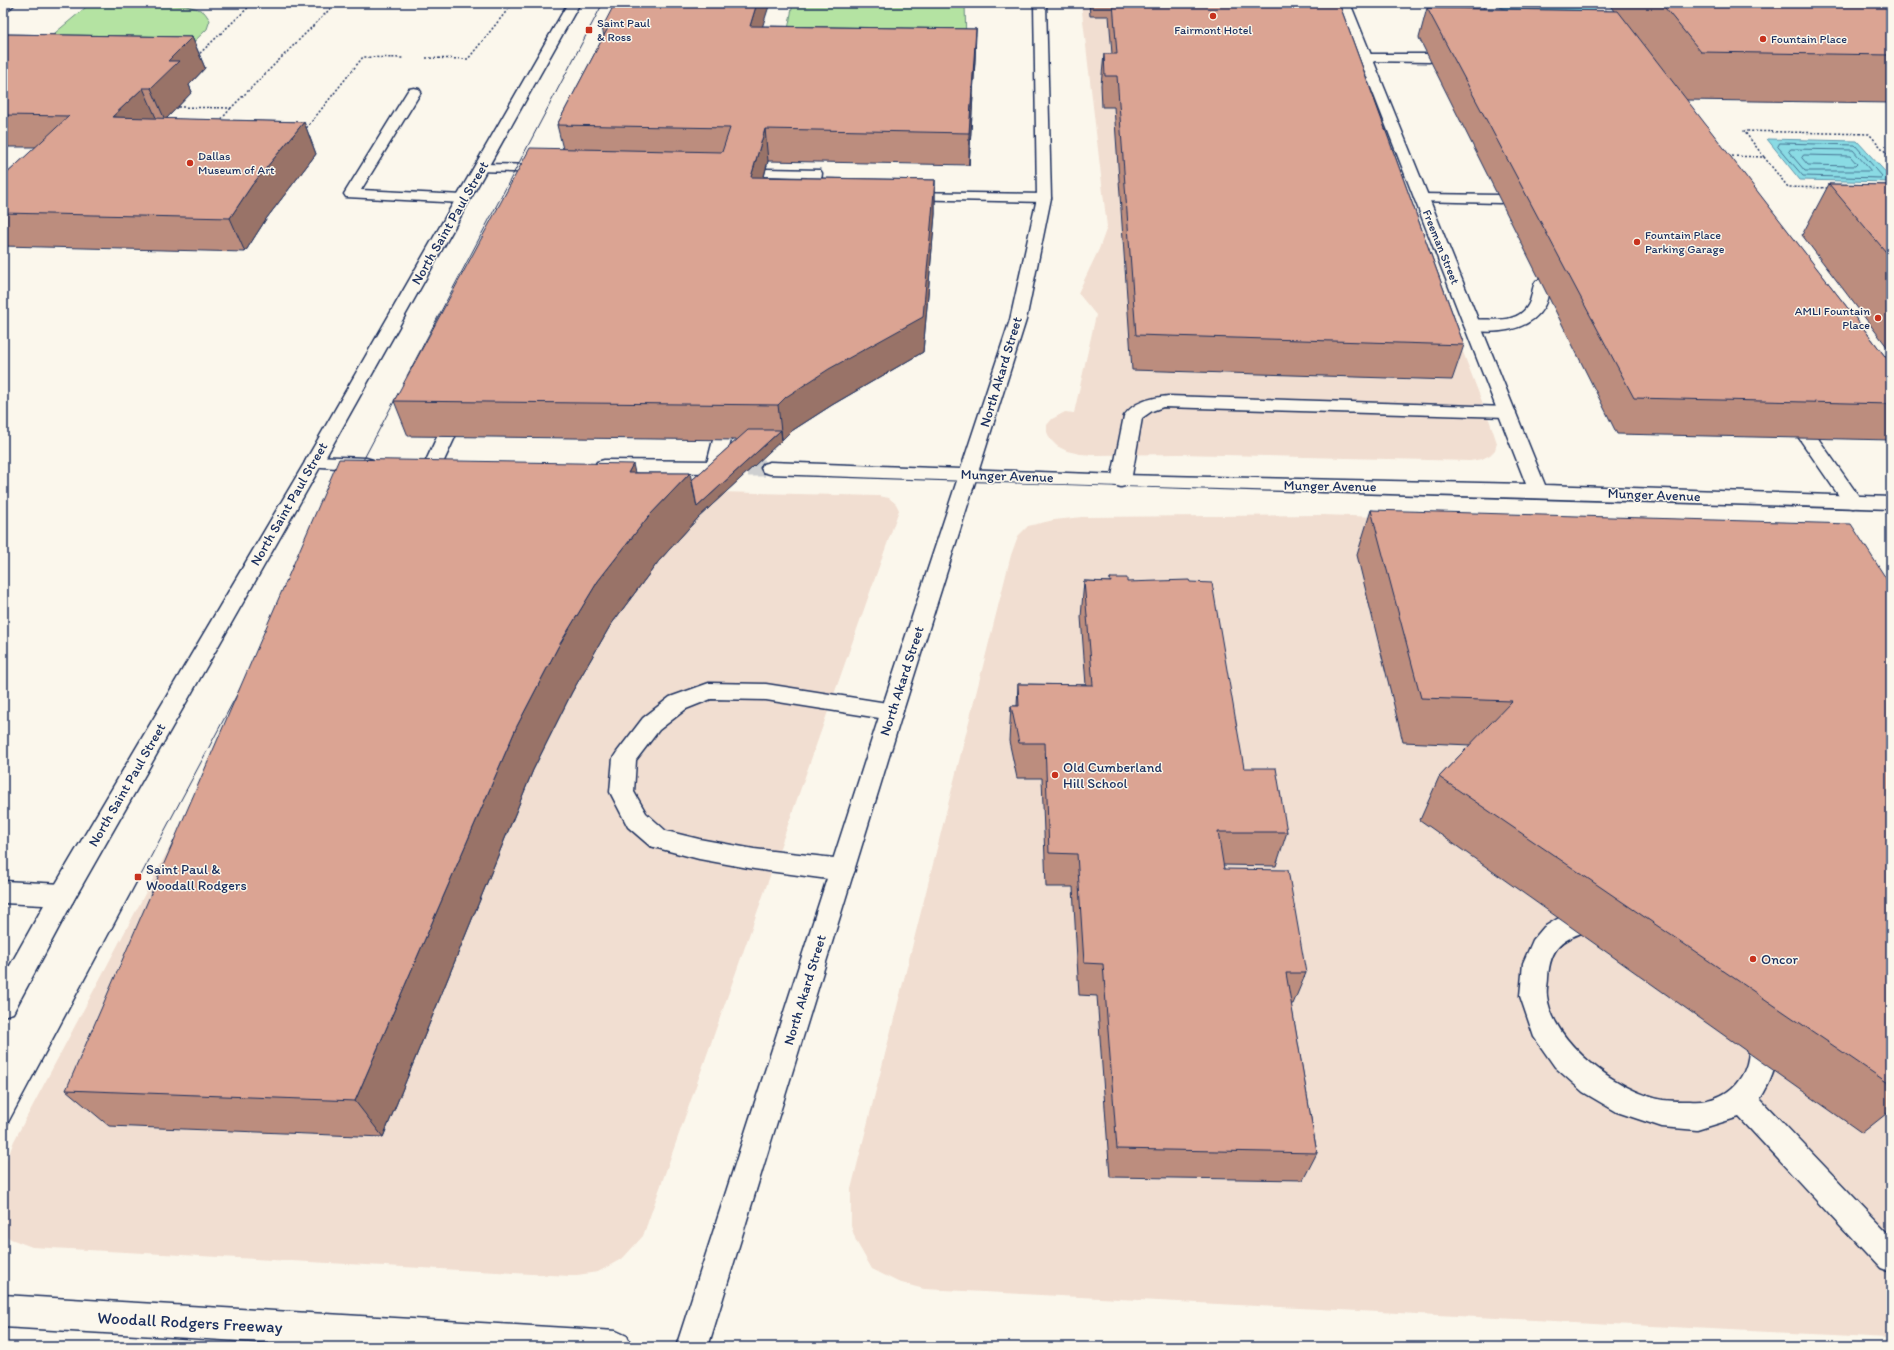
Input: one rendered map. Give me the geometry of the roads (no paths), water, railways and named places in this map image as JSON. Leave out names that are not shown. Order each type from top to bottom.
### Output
[{"type":"street","points":[[3,8],[10,3]]},
{"type":"street","name":"North Saint Paul Street","points":[[3,1004],[63,895],[314,462],[574,3]]},
{"type":"street","name":"North Akard Street","points":[[692,1347],[892,711],[970,475],[1018,320],[1044,198],[1040,3]]},
{"type":"street","name":"Freeman Street","points":[[1344,3],[1538,490]]},
{"type":"street","points":[[1366,58],[1429,58]]},
{"type":"street","points":[[414,92],[351,194],[463,199]]},
{"type":"street","points":[[480,168],[566,170]]},
{"type":"street","points":[[765,173],[815,173],[812,194],[836,195]]},
{"type":"street","points":[[891,196],[1044,198]]},
{"type":"street","points":[[1422,198],[1500,199]]},
{"type":"street","points":[[1472,325],[1508,325],[1525,318],[1535,308],[1542,284]]},
{"type":"street","points":[[1121,481],[1133,416],[1147,405],[1156,403],[1176,402],[1507,412]]},
{"type":"street","points":[[446,437],[426,464],[454,465]]},
{"type":"street","points":[[1808,438],[1853,502]]},
{"type":"street","points":[[588,466],[715,468],[722,440]]},
{"type":"street","points":[[314,462],[384,464]]},
{"type":"street","name":"Munger Avenue","points":[[770,468],[1121,481],[1538,490],[1891,503]]},
{"type":"street","points":[[842,870],[754,860],[658,839],[637,820],[622,792],[626,758],[651,724],[678,703],[709,691],[766,692],[892,711]]},
{"type":"street","points":[[3,892],[63,895]]},
{"type":"street","points":[[1590,919],[1626,919],[1663,929],[1699,948],[1730,976],[1753,1008],[1763,1042],[1759,1075],[1742,1100],[1718,1112],[1688,1117],[1654,1113],[1621,1100],[1589,1081],[1563,1055],[1543,1028],[1534,1000],[1533,980],[1533,973],[1541,950],[1561,929],[1590,919]]},
{"type":"street","points":[[1742,1100],[1891,1258]]},
{"type":"street","name":"Woodall Rodgers Freeway","points":[[3,1311],[616,1347]]},
{"type":"water","points":[[1493,3],[1591,3],[1614,37],[1551,35]]},
{"type":"water","points":[[1767,139],[1857,141],[1891,178],[1891,182],[1800,180]]},
{"type":"tunnel","points":[[723,468],[770,468]]},
{"type":"tram line","points":[[407,376],[603,3]]},
{"type":"tram line","points":[[359,468],[399,392]]},
{"type":"tram line","points":[[140,877],[241,687]]},
{"type":"tram line","points":[[3,1133],[140,876]]},
{"type":"place","name":"Fairmont Hotel","points":[[1213,16]]},
{"type":"place","name":"Saint Paul & Ross","points":[[589,30]]},
{"type":"place","name":"Fountain Place","points":[[1763,39]]},
{"type":"place","name":"Dallas Museum of Art","points":[[190,163]]},
{"type":"place","name":"Fountain Place Parking Garage","points":[[1637,242]]},
{"type":"place","name":"AMLI Fountain Place","points":[[1878,318]]},
{"type":"place","name":"Old Cumberland Hill School","points":[[1055,775]]},
{"type":"place","name":"Saint Paul & Woodall Rodgers","points":[[138,877]]},
{"type":"place","name":"Oncor","points":[[1753,959]]}]
